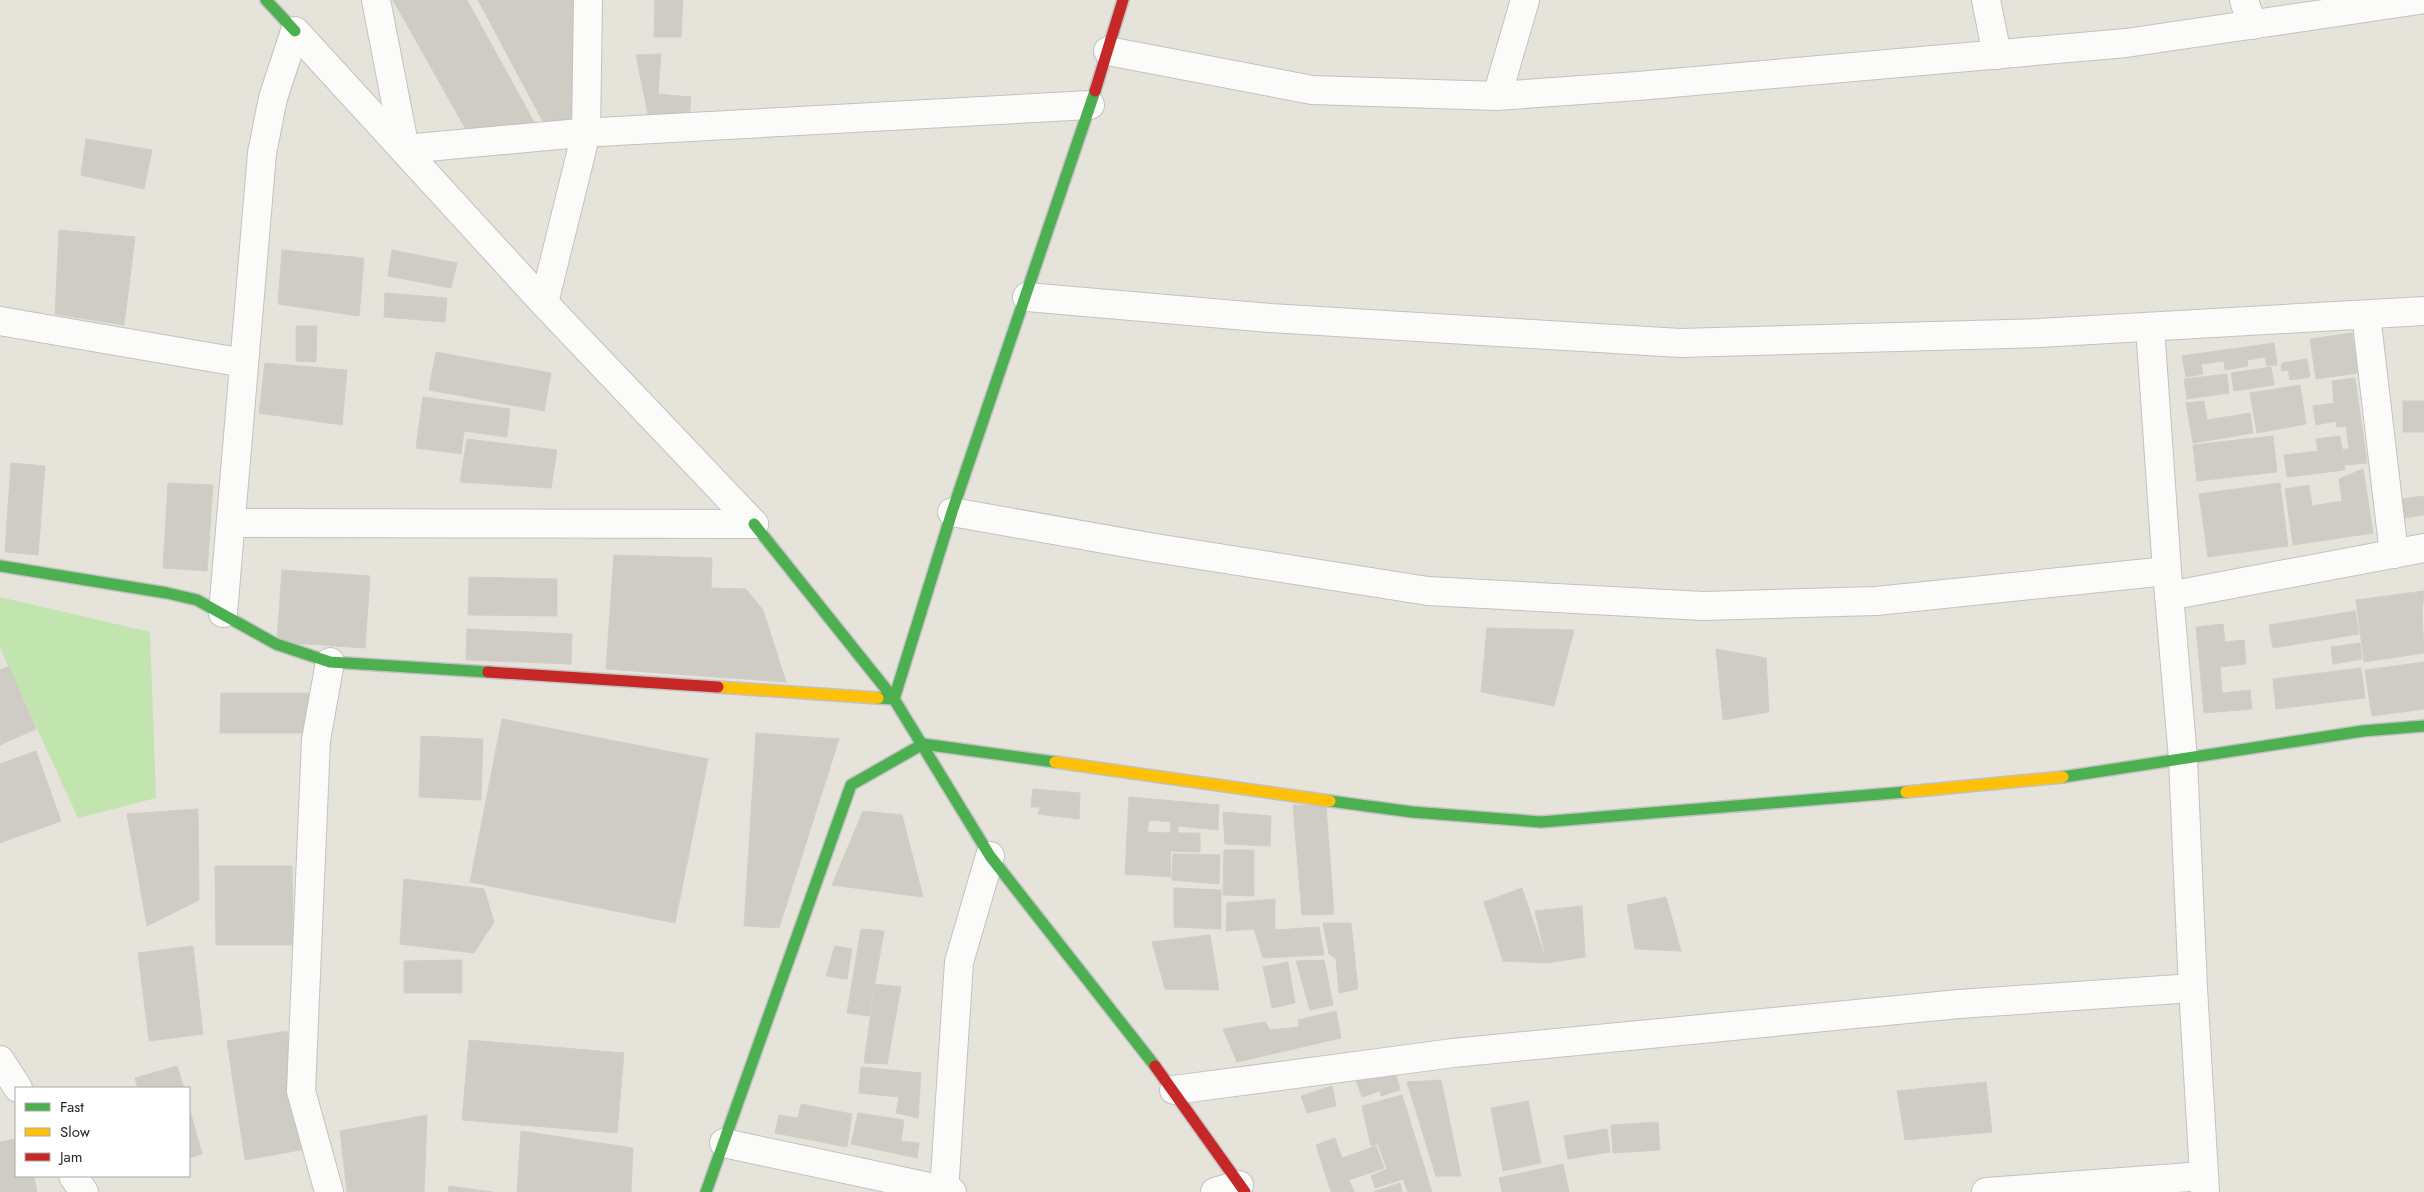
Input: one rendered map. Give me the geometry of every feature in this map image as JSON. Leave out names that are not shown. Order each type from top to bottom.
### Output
[{"type":"street","points":[[266,0],[544,303],[754,524],[894,699],[990,856],[1174,1090],[1233,1190]]},
{"type":"street","points":[[376,0],[405,150]]},
{"type":"street","points":[[544,303],[586,133],[588,0]]},
{"type":"street","points":[[894,699],[952,512],[1027,297],[1123,0]]},
{"type":"street","points":[[1496,96],[1525,0]]},
{"type":"street","points":[[1986,0],[1997,55]]},
{"type":"street","points":[[1108,51],[1312,90],[1496,96],[1638,86],[2126,43],[2248,12],[2419,0]]},
{"type":"street","points":[[223,613],[262,153],[273,98],[295,31]]},
{"type":"street","points":[[405,150],[586,133],[1090,104]]},
{"type":"street","points":[[1027,297],[1270,318],[1680,343],[2038,333],[2424,311]]},
{"type":"street","points":[[2366,315],[2394,554]]},
{"type":"street","points":[[0,321],[244,363]]},
{"type":"street","points":[[1986,1192],[2204,1184],[2183,759],[2168,584],[2150,327]]},
{"type":"street","points":[[952,512],[1154,548],[1428,591],[1703,606],[1876,601],[2168,584],[2394,554],[2424,548]]},
{"type":"street","points":[[231,523],[754,524]]},
{"type":"street","points":[[0,566],[167,593],[197,600],[276,644],[330,662],[894,699]]},
{"type":"street","points":[[329,1192],[302,1091],[316,740],[330,662]]},
{"type":"street","points":[[706,1192],[851,785],[923,744],[1412,812],[1541,822],[2046,780],[2363,731],[2424,726]]},
{"type":"street","points":[[724,1143],[947,1192],[959,962],[990,856]]},
{"type":"street","points":[[1174,1090],[1462,1052],[1960,1004],[2193,988]]},
{"type":"street","points":[[0,1060],[17,1087]]},
{"type":"street","points":[[74,1177],[84,1192]]},
{"type":"green space","points":[[0,597],[150,632],[156,798],[78,818],[0,648]]},
{"type":"building","points":[[393,0],[467,0],[539,131],[469,135]]},
{"type":"building","points":[[478,0],[577,0],[575,130],[548,131]]},
{"type":"building","points":[[655,0],[683,0],[681,37],[654,37]]},
{"type":"building","points":[[661,54],[658,94],[691,97],[689,120],[650,124],[636,55]]},
{"type":"building","points":[[86,139],[152,150],[144,189],[81,175]]},
{"type":"building","points":[[59,230],[135,237],[124,325],[55,314]]},
{"type":"building","points":[[282,250],[364,258],[359,316],[278,304]]},
{"type":"building","points":[[392,250],[457,263],[451,288],[388,276]]},
{"type":"building","points":[[385,293],[447,298],[445,322],[384,317]]},
{"type":"building","points":[[296,326],[317,326],[316,362],[296,361]]},
{"type":"building","points":[[2352,333],[2358,373],[2316,379],[2310,339]]},
{"type":"building","points":[[2274,343],[2277,365],[2267,366],[2265,357],[2247,360],[2248,366],[2225,370],[2224,361],[2201,364],[2203,374],[2186,377],[2182,356]]},
{"type":"building","points":[[436,352],[551,373],[544,411],[429,390]]},
{"type":"building","points":[[2307,359],[2310,377],[2290,380],[2288,370],[2281,371],[2282,363]]},
{"type":"building","points":[[265,363],[347,370],[342,425],[259,413]]},
{"type":"building","points":[[2271,367],[2274,385],[2234,391],[2231,373]]},
{"type":"building","points":[[2227,374],[2229,393],[2187,399],[2184,379]]},
{"type":"building","points":[[2355,378],[2367,463],[2345,465],[2343,449],[2349,449],[2346,426],[2337,427],[2336,421],[2316,425],[2313,406],[2334,403],[2332,381]]},
{"type":"building","points":[[2300,385],[2306,424],[2257,433],[2250,393]]},
{"type":"building","points":[[423,397],[510,409],[507,437],[464,431],[461,454],[416,448]]},
{"type":"building","points":[[2204,401],[2207,420],[2250,413],[2253,433],[2193,443],[2186,403]]},
{"type":"building","points":[[2403,401],[2424,401],[2424,432],[2403,432]]},
{"type":"building","points":[[2273,436],[2277,472],[2197,481],[2193,445]]},
{"type":"building","points":[[2340,436],[2345,470],[2287,477],[2284,455],[2318,451],[2316,439]]},
{"type":"building","points":[[467,439],[557,450],[551,488],[460,482]]},
{"type":"building","points":[[11,463],[45,466],[38,555],[5,552]]},
{"type":"building","points":[[2363,469],[2373,533],[2293,545],[2285,489],[2309,485],[2312,506],[2342,501],[2339,479]]},
{"type":"building","points":[[168,483],[213,485],[207,571],[163,568]]},
{"type":"building","points":[[2280,483],[2288,546],[2208,557],[2199,494]]},
{"type":"building","points":[[2424,496],[2424,515],[2398,519],[2395,500]]},
{"type":"building","points":[[614,555],[712,558],[711,588],[746,589],[763,610],[786,682],[606,669]]},
{"type":"building","points":[[282,570],[370,576],[365,648],[277,642]]},
{"type":"building","points":[[469,577],[557,579],[557,616],[468,615]]},
{"type":"building","points":[[2424,591],[2422,613],[2424,653],[2364,662],[2356,600]]},
{"type":"building","points":[[2355,611],[2359,634],[2273,648],[2269,625]]},
{"type":"building","points":[[2223,624],[2225,642],[2244,640],[2246,664],[2220,667],[2222,693],[2250,690],[2252,709],[2204,713],[2196,627]]},
{"type":"building","points":[[1487,628],[1574,630],[1554,706],[1481,692]]},
{"type":"building","points":[[467,629],[572,634],[571,664],[466,660]]},
{"type":"building","points":[[2360,643],[2362,659],[2333,664],[2331,647]]},
{"type":"building","points":[[1716,649],[1766,658],[1769,712],[1723,720]]},
{"type":"building","points":[[2424,662],[2424,709],[2372,716],[2365,670]]},
{"type":"building","points":[[9,666],[36,729],[0,745],[0,670]]},
{"type":"building","points":[[2361,668],[2365,698],[2276,709],[2273,679]]},
{"type":"building","points":[[221,693],[309,693],[308,733],[220,733]]},
{"type":"building","points":[[502,719],[708,759],[675,923],[470,882]]},
{"type":"building","points":[[756,733],[839,739],[779,928],[744,926]]},
{"type":"building","points":[[421,736],[483,739],[481,800],[419,797]]},
{"type":"building","points":[[36,751],[61,821],[0,843],[0,764]]},
{"type":"building","points":[[1033,789],[1080,793],[1079,819],[1038,814],[1040,807],[1031,807]]},
{"type":"building","points":[[1129,797],[1219,805],[1218,830],[1178,826],[1178,833],[1200,833],[1200,852],[1170,851],[1171,877],[1125,874]],"holes":[[[1149,820],[1171,822],[1170,833],[1147,832]]]},
{"type":"building","points":[[1293,805],[1326,806],[1334,914],[1302,915]]},
{"type":"building","points":[[198,809],[199,900],[147,926],[127,814]]},
{"type":"building","points":[[863,811],[902,815],[923,897],[832,885]]},
{"type":"building","points":[[1223,812],[1271,816],[1270,846],[1225,844]]},
{"type":"building","points":[[1224,850],[1254,850],[1254,896],[1223,895]]},
{"type":"building","points":[[1173,854],[1220,855],[1219,884],[1172,880]]},
{"type":"building","points":[[215,866],[292,866],[293,945],[216,945]]},
{"type":"building","points":[[404,879],[484,889],[494,922],[474,953],[400,944]]},
{"type":"building","points":[[1174,888],[1221,890],[1221,929],[1174,927]]},
{"type":"building","points":[[1522,888],[1547,963],[1503,961],[1484,902]]},
{"type":"building","points":[[1666,897],[1681,951],[1635,949],[1627,905]]},
{"type":"building","points":[[1275,899],[1275,930],[1319,927],[1324,955],[1263,958],[1254,929],[1226,931],[1227,903]]},
{"type":"building","points":[[1582,906],[1585,957],[1547,963],[1535,911]]},
{"type":"building","points":[[1323,923],[1351,923],[1358,989],[1339,993],[1336,959],[1329,954]]},
{"type":"building","points":[[861,929],[884,931],[869,1016],[847,1013]]},
{"type":"building","points":[[1210,935],[1219,990],[1165,989],[1152,942]]},
{"type":"building","points":[[193,946],[203,1034],[149,1041],[138,953]]},
{"type":"building","points":[[835,946],[852,949],[847,979],[826,976]]},
{"type":"building","points":[[462,960],[462,993],[404,993],[404,961]]},
{"type":"building","points":[[1324,960],[1333,1005],[1310,1010],[1296,961]]},
{"type":"building","points":[[1288,962],[1295,1003],[1272,1008],[1263,967]]},
{"type":"building","points":[[875,984],[901,987],[887,1064],[864,1063]]},
{"type":"building","points":[[1336,1011],[1341,1038],[1237,1062],[1223,1029],[1265,1022],[1270,1030],[1299,1027],[1298,1020]]},
{"type":"building","points":[[287,1031],[306,1149],[245,1160],[227,1041]]},
{"type":"building","points":[[469,1040],[624,1053],[617,1133],[462,1120]]},
{"type":"building","points":[[177,1066],[184,1087],[138,1087],[135,1078]]},
{"type":"building","points":[[861,1067],[921,1073],[918,1118],[896,1113],[899,1097],[859,1093]]},
{"type":"building","points":[[1395,1071],[1400,1090],[1381,1096],[1380,1091],[1362,1097],[1356,1080]]},
{"type":"building","points":[[1441,1080],[1461,1176],[1436,1176],[1407,1082]]},
{"type":"building","points":[[1986,1082],[1992,1132],[1905,1140],[1897,1091]]},
{"type":"building","points":[[1332,1086],[1336,1106],[1307,1113],[1301,1096]]},
{"type":"building","points":[[1402,1095],[1432,1192],[1408,1192],[1403,1179],[1375,1188],[1371,1176],[1387,1169],[1378,1144],[1371,1146],[1362,1106]]},
{"type":"building","points":[[1528,1101],[1541,1163],[1503,1171],[1491,1108]]},
{"type":"building","points":[[801,1104],[852,1114],[847,1147],[775,1133],[779,1115],[798,1118]]},
{"type":"building","points":[[190,1111],[202,1154],[190,1158]]},
{"type":"building","points":[[858,1113],[904,1120],[901,1141],[919,1143],[917,1158],[851,1144]]},
{"type":"building","points":[[427,1115],[424,1192],[347,1192],[340,1131]]},
{"type":"building","points":[[1658,1122],[1660,1150],[1613,1153],[1611,1125]]},
{"type":"building","points":[[1607,1129],[1610,1152],[1568,1159],[1564,1136]]},
{"type":"building","points":[[521,1131],[633,1148],[631,1192],[517,1192]]},
{"type":"building","points":[[1335,1138],[1342,1158],[1376,1146],[1384,1168],[1349,1180],[1354,1192],[1331,1192],[1316,1145]]},
{"type":"building","points":[[15,1139],[15,1177],[34,1177],[37,1192],[0,1192],[0,1142]]},
{"type":"building","points":[[1563,1164],[1569,1192],[1502,1192],[1499,1178]]},
{"type":"building","points":[[1400,1183],[1402,1192],[1373,1192]]},
{"type":"building","points":[[449,1186],[492,1192],[448,1192]]},
{"type":"traffic: fast","points":[[266,0],[295,31]]},
{"type":"traffic: fast","points":[[878,698],[894,699],[952,512],[1095,91]]},
{"type":"traffic: fast","points":[[754,524],[894,699],[990,856],[1155,1066]]},
{"type":"traffic: fast","points":[[0,566],[167,593],[197,600],[276,644],[330,662],[488,672]]},
{"type":"traffic: fast","points":[[2063,777],[2363,731],[2424,726]]},
{"type":"traffic: fast","points":[[706,1192],[851,785],[923,744],[1055,762]]},
{"type":"traffic: fast","points":[[1330,801],[1412,812],[1541,822],[1906,792]]},
{"type":"traffic: slow","points":[[718,687],[878,698]]},
{"type":"traffic: slow","points":[[1055,762],[1330,801]]},
{"type":"traffic: slow","points":[[1906,792],[2063,777]]},
{"type":"traffic: jam","points":[[1095,91],[1123,0]]},
{"type":"traffic: jam","points":[[488,672],[718,687]]},
{"type":"traffic: jam","points":[[1155,1066],[1245,1192]]}]
